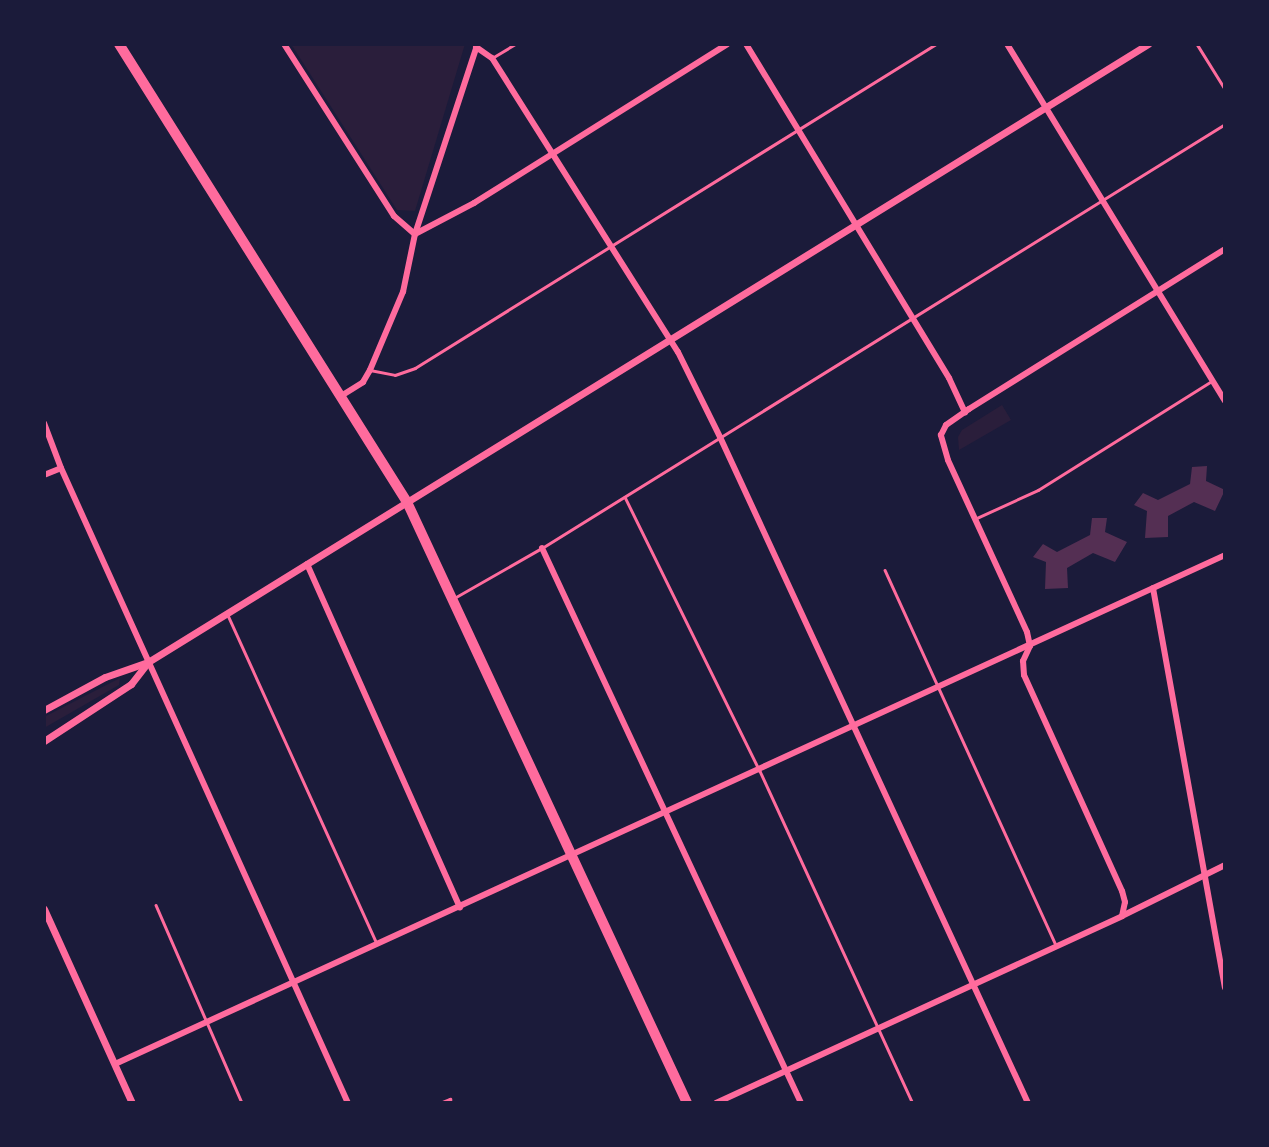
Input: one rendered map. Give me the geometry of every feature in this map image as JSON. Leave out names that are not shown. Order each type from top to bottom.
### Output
[{"type":"main road","points":[[119,44],[407,502],[687,1103]]},
{"type":"street","points":[[284,44],[394,216],[415,234]]},
{"type":"street","points":[[415,234],[474,203],[727,44]]},
{"type":"street","points":[[746,44],[949,378],[965,412]]},
{"type":"street","points":[[1007,44],[1225,401]]},
{"type":"street","points":[[44,710],[105,677],[148,662],[1148,44]]},
{"type":"street","points":[[341,396],[363,382],[403,292],[415,234],[476,45],[492,58],[670,338],[720,437],[1028,1103]]},
{"type":"street","points":[[1122,916],[1125,902],[1122,891],[1024,675],[1023,661],[1030,646],[1027,632],[948,460],[942,435],[946,425],[965,412],[1225,249]]},
{"type":"street","points":[[44,423],[61,468],[348,1103]]},
{"type":"street","points":[[44,475],[61,468]]},
{"type":"street","points":[[542,548],[801,1103]]},
{"type":"street","points":[[115,1064],[667,814],[1225,555]]},
{"type":"street","points":[[307,564],[460,907]]},
{"type":"street","points":[[1153,588],[1225,989]]},
{"type":"street","points":[[44,741],[131,684],[148,662]]},
{"type":"street","points":[[716,1103],[1122,916],[1225,865]]},
{"type":"street","points":[[44,909],[132,1103]]},
{"type":"lane","points":[[492,58],[515,44]]},
{"type":"lane","points":[[370,370],[395,375],[415,368],[936,44]]},
{"type":"lane","points":[[1197,44],[1225,89]]},
{"type":"lane","points":[[453,599],[625,497],[1225,124]]},
{"type":"lane","points":[[974,519],[1038,490],[1212,381]]},
{"type":"lane","points":[[625,497],[760,771],[913,1103]]},
{"type":"lane","points":[[885,569],[1056,945]]},
{"type":"lane","points":[[227,613],[377,945]]},
{"type":"lane","points":[[156,905],[243,1103]]},
{"type":"lane","points":[[440,1103],[451,1101]]},
{"type":"shaded area","points":[[291,44],[465,44],[415,211],[397,210]]},
{"type":"shaded area","points":[[1002,405],[1011,420],[959,450],[958,437],[962,430]]},
{"type":"shaded area","points":[[120,678],[119,685],[44,728],[44,717]]},
{"type":"building","points":[[1207,466],[1206,481],[1225,490],[1215,511],[1194,502],[1168,516],[1168,537],[1145,538],[1147,511],[1134,505],[1143,493],[1158,500],[1190,484],[1192,467]]},
{"type":"building","points":[[1092,518],[1107,518],[1105,532],[1127,542],[1115,562],[1093,553],[1067,568],[1068,588],[1045,589],[1046,562],[1033,557],[1043,544],[1057,552],[1090,535]]}]
